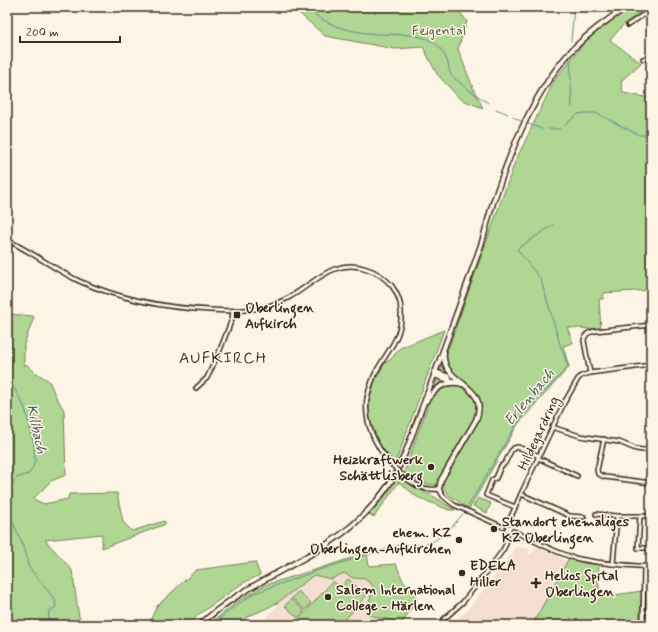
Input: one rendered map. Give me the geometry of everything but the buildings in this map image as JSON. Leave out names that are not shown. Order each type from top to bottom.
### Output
[{"type":"main road","points":[[200,625],[234,598],[315,552],[339,536],[357,521],[378,499],[395,474],[404,456],[435,374],[481,243],[494,199],[515,143],[529,114],[563,60],[598,26],[627,7]]},
{"type":"main road","points":[[446,342],[444,363],[459,382]]},
{"type":"main road","points":[[435,374],[459,382],[466,386],[472,391],[479,407],[478,417],[441,480],[439,489]]},
{"type":"main road","points":[[422,406],[438,387],[459,382]]},
{"type":"street","points":[[628,25],[646,13],[651,18]]},
{"type":"street","points":[[643,59],[651,58]]},
{"type":"street","points":[[7,240],[65,274],[109,293],[136,300],[196,310],[252,309],[274,304],[297,293],[326,273],[344,266],[364,267],[377,273],[386,280],[398,297],[402,319],[400,331],[395,342],[376,372],[368,398],[367,405],[369,423],[374,437],[390,463],[403,476],[421,488],[439,489],[443,496],[454,505],[503,527],[503,531],[507,534]]},
{"type":"street","points":[[196,388],[207,378],[220,350],[234,310]]},
{"type":"street","points":[[590,373],[584,341],[584,337],[587,334],[595,331],[651,325]]},
{"type":"street","name":"Hildegardring","points":[[512,527],[515,508],[521,494],[552,427],[578,379],[581,376],[590,373],[651,365]]},
{"type":"street","points":[[552,427],[580,436],[619,442],[636,449],[651,449]]},
{"type":"street","points":[[604,439],[597,470],[598,474],[651,483]]},
{"type":"street","points":[[515,508],[486,495],[492,480],[496,478],[501,466],[514,448],[518,446],[577,476]]},
{"type":"street","points":[[521,494],[570,516],[584,517]]},
{"type":"street","points":[[596,514],[617,516],[651,516]]},
{"type":"street","points":[[613,564],[617,516]]},
{"type":"street","points":[[640,516],[638,548],[651,548]]},
{"type":"street","points":[[503,527],[506,524],[550,549],[583,560],[651,567]]},
{"type":"street","points":[[440,625],[444,619],[462,602],[504,549],[507,534],[510,534],[512,527]]},
{"type":"street","points":[[643,625],[644,566]]},
{"type":"street","points":[[644,590],[651,590]]},
{"type":"street","points":[[644,612],[651,612]]},
{"type":"shaded area","name":"Helios Spital Überlingen","points":[[517,547],[530,549],[528,554],[530,555],[537,547],[567,561],[578,564],[568,625],[477,625],[472,622],[467,625],[452,625],[455,620],[466,612]]},
{"type":"shaded area","name":"Salem International College - Härlen","points":[[344,572],[353,578],[365,579],[374,587],[379,618],[391,620],[401,625],[259,625],[278,605],[277,603],[314,575],[331,579]]},
{"type":"green space","name":"Feigental","points":[[292,7],[461,7],[461,14],[467,21],[458,49],[473,88],[483,108],[460,99],[437,74],[423,47],[395,49],[325,36]]},
{"type":"green space","points":[[633,7],[648,7],[625,23],[610,40],[641,63],[621,81],[623,93],[651,98],[651,290],[604,293],[603,299],[599,299],[601,330],[567,327],[573,343],[563,346],[569,367],[518,424],[469,509],[450,496],[442,486],[421,483],[404,472],[515,162],[555,79],[584,43],[599,28]]},
{"type":"green space","points":[[7,314],[34,317],[24,344],[24,366],[26,364],[49,381],[64,410],[66,475],[51,481],[33,499],[44,504],[68,499],[69,494],[117,493],[123,522],[132,531],[164,521],[166,524],[102,548],[102,534],[45,540],[72,570],[79,617],[89,625],[7,625]]},
{"type":"green space","points":[[444,330],[395,464],[377,439],[369,415],[369,402],[375,380],[385,363],[390,360],[400,348]]},
{"type":"green space","points":[[398,476],[455,510],[449,510],[417,497],[399,482],[374,517],[369,514],[385,496]]},
{"type":"green space","points":[[478,498],[491,503],[487,513],[473,506]]},
{"type":"green space","points":[[367,553],[369,566],[396,564],[403,581],[417,599],[401,625],[391,620],[365,613],[374,587],[365,579],[353,578],[344,573],[331,579],[314,575],[277,603],[249,616],[236,625],[208,625],[237,602],[265,585]]},
{"type":"green space","points":[[569,558],[599,565],[598,581],[601,597],[642,591],[639,625],[532,625]]},
{"type":"green space","points":[[255,562],[260,575],[243,583],[198,615],[189,625],[148,625],[157,606],[196,570]]},
{"type":"green space","points":[[348,579],[367,595],[340,625],[305,625],[299,619],[333,581],[340,588]]},
{"type":"green space","points":[[298,591],[311,603],[305,610],[292,598]]},
{"type":"green space","points":[[291,599],[304,611],[298,618],[285,606]]},
{"type":"waterway","points":[[308,7],[314,14],[330,24],[350,30],[369,33],[416,36],[431,41],[437,45],[445,55],[451,75],[488,103]]},
{"type":"waterway","points":[[571,41],[574,7]]},
{"type":"waterway","points":[[570,58],[572,107]]},
{"type":"waterway","points":[[496,109],[508,114]]},
{"type":"waterway","points":[[565,125],[578,114],[596,113],[639,135],[651,135]]},
{"type":"waterway","points":[[513,117],[523,122]]},
{"type":"waterway","points":[[526,123],[542,129]]},
{"type":"waterway","points":[[549,129],[560,129]]},
{"type":"waterway","name":"Erlenbach","points":[[467,508],[516,425],[527,410],[568,367],[541,280],[517,249],[553,225]]},
{"type":"waterway","name":"Killbach","points":[[7,383],[14,388],[24,406],[30,426],[35,461],[29,474],[14,480],[7,495]]},
{"type":"waterway","name":"Killbach","points":[[7,505],[26,553],[28,566],[55,600],[56,607],[49,611],[48,625]]},
{"type":"waterway","name":"Erlenbach","points":[[211,625],[255,593],[319,570],[399,545],[423,545],[434,541],[450,529],[463,514]]},
{"type":"place","name":"Überlingen Aufkirch","points":[[237,315]]},
{"type":"place","name":"Heizkraftwerk Schättlisberg","points":[[431,467]]},
{"type":"place","name":"Standort ehemaliges KZ Überlingen","points":[[494,529]]},
{"type":"place","name":"ehem. KZ Überlingen-Aufkirchen","points":[[459,540]]},
{"type":"place","name":"EDEKA Hiller","points":[[462,573]]},
{"type":"place","name":"Helios Spital Überlingen","points":[[536,583]]},
{"type":"place","name":"Salem International College - Härlen","points":[[328,597]]},
{"type":"district","name":"AUFKIRCH","points":[[223,357]]}]
